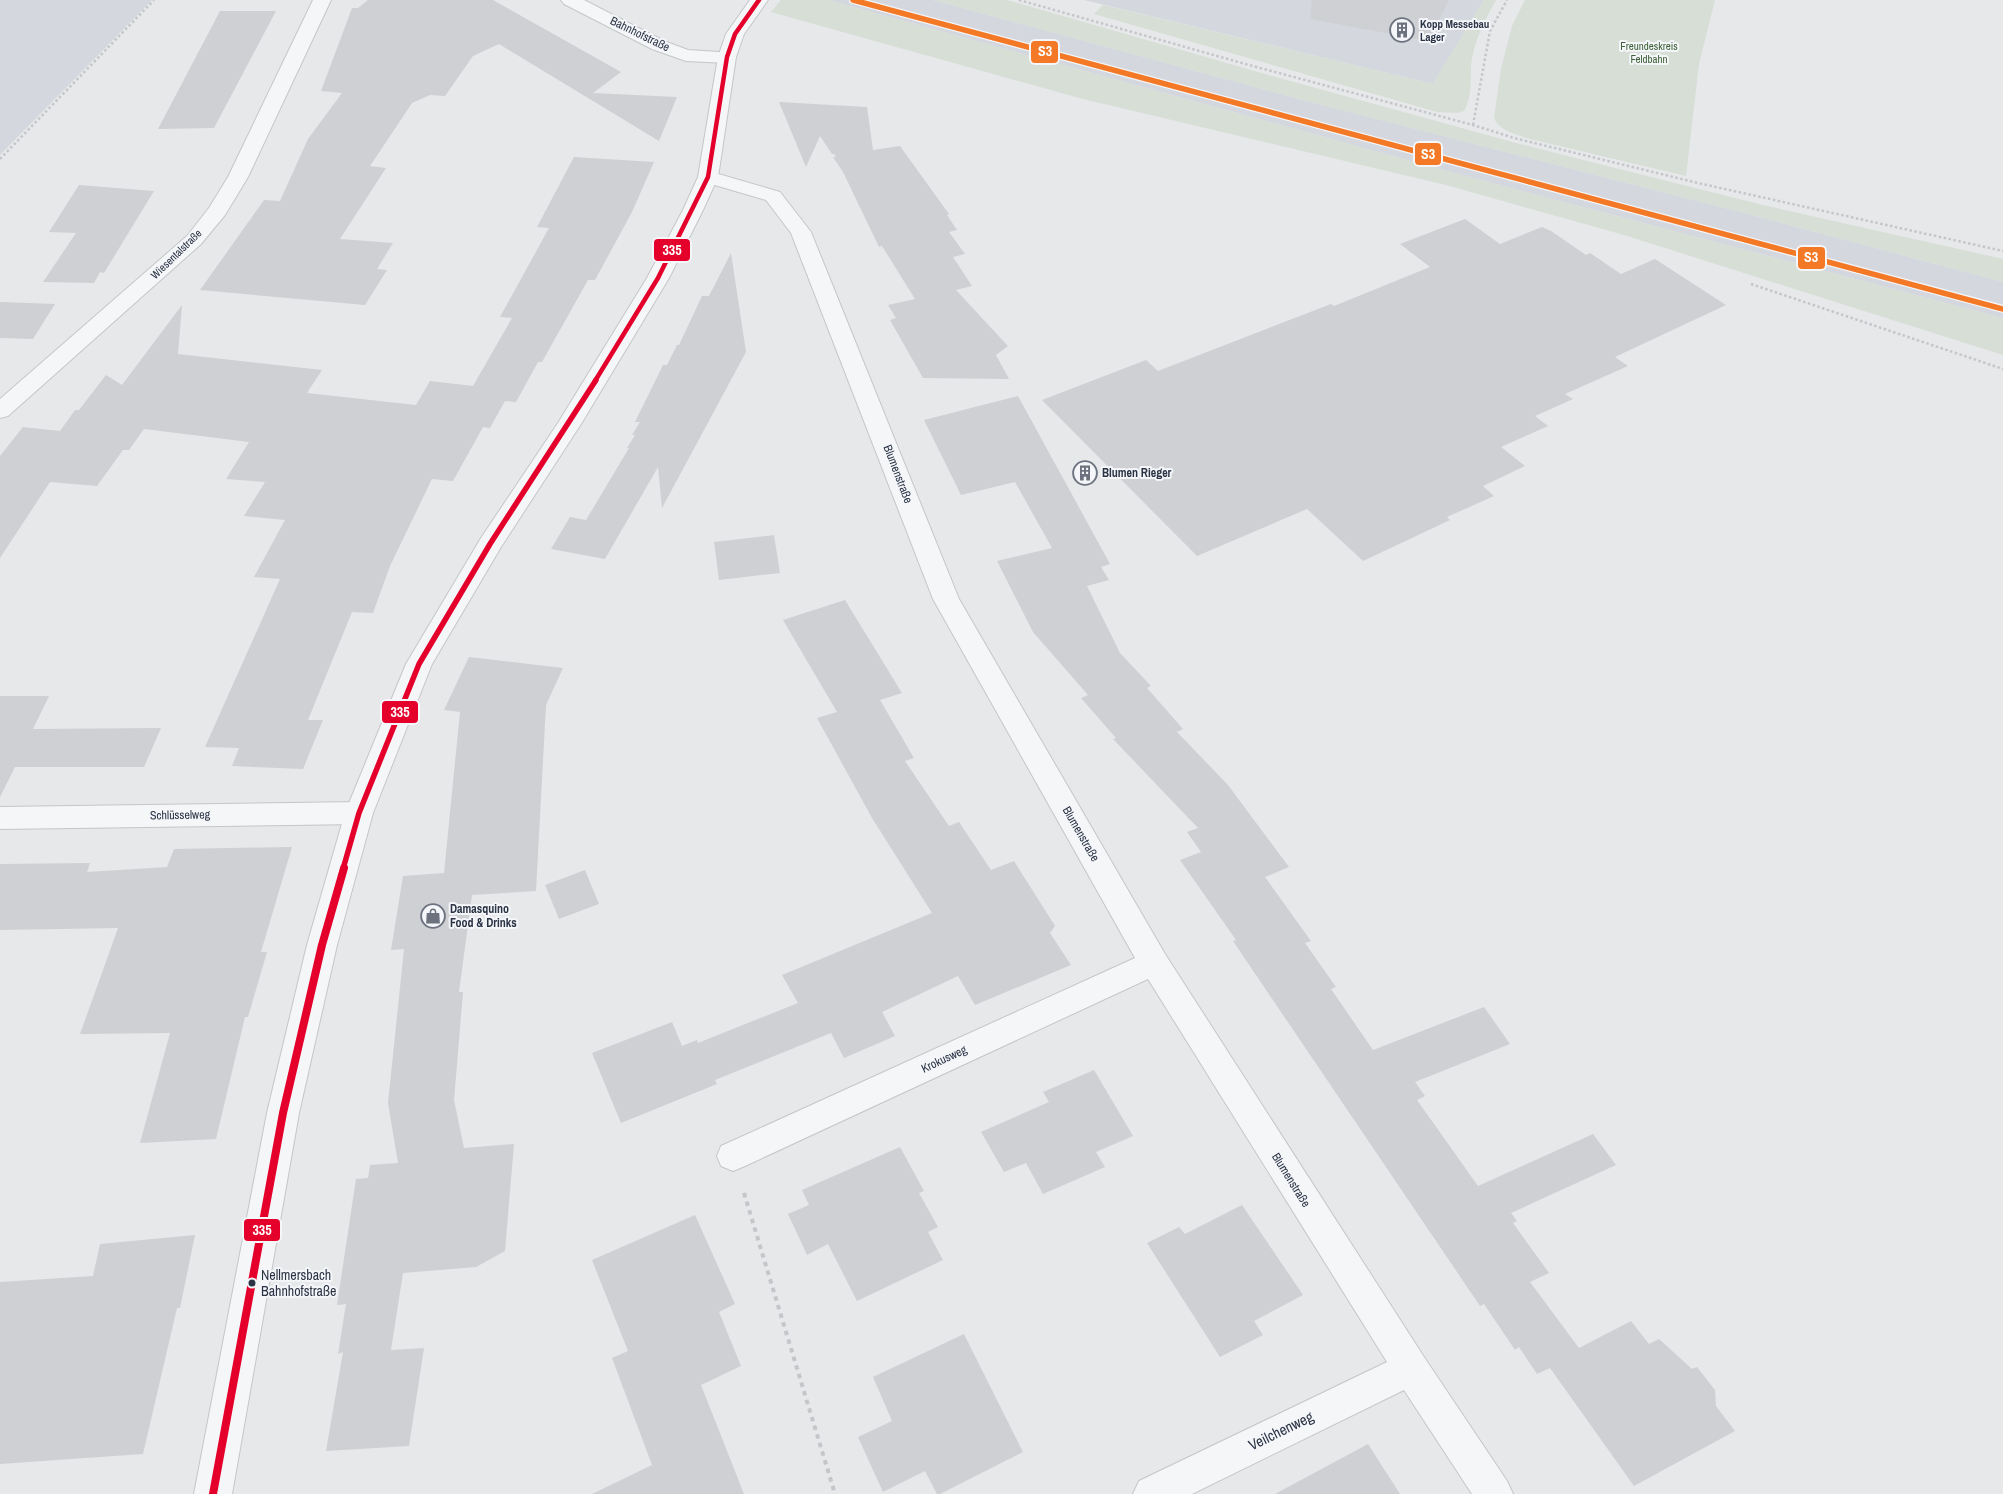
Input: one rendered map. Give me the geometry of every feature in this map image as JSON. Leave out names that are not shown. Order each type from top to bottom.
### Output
[{"type":"street","name":"Wiesentalstraße","points":[[0,411],[194,240],[218,211],[238,177],[322,0]]},
{"type":"street","name":"Bahnhofstraße","points":[[570,0],[658,45],[686,55],[727,57]]},
{"type":"street","points":[[213,1494],[283,1113],[322,945],[359,813],[419,664],[490,544],[569,424],[658,278],[708,177],[727,57],[735,34],[756,4]]},
{"type":"street","name":"Blumenstraße","points":[[708,177],[773,196],[801,232],[946,599],[1154,963],[1411,1369],[1494,1494]]},
{"type":"street","name":"Schlüsselweg","points":[[0,818],[359,813]]},
{"type":"street","name":"Krokusweg","points":[[733,1156],[1154,963]]},
{"type":"street","name":"Veilchenweg","points":[[1152,1494],[1411,1369]]},
{"type":"path","points":[[0,158],[154,0]]},
{"type":"path","points":[[1019,0],[1249,65],[1473,125],[1514,138],[1698,183],[2003,252]]},
{"type":"path","points":[[1473,125],[1490,30],[1507,0]]},
{"type":"path","points":[[1751,284],[2003,369]]},
{"type":"path","points":[[733,1156],[835,1494]]},
{"type":"shaded area","points":[[0,0],[152,0],[0,155]]},
{"type":"shaded area","points":[[828,0],[933,0],[1303,100],[1748,214],[2003,282],[2003,318],[1458,174]]},
{"type":"shaded area","points":[[1084,0],[1484,0],[1433,84]]},
{"type":"green space","points":[[781,0],[828,0],[1458,174],[2003,318],[2003,355],[1624,235],[1446,185],[1083,99],[771,12]]},
{"type":"green space","points":[[933,0],[1007,0],[1272,76],[1520,144],[1763,205],[2003,259],[2003,282],[1748,214],[1303,100]]},
{"type":"green space","points":[[1484,0],[1496,0],[1482,28],[1474,50],[1467,105],[1464,111],[1457,113],[1437,112],[1094,14],[1103,5],[1433,84]]},
{"type":"green space","name":"Freundeskreis Feldbahn","points":[[1525,0],[1715,0],[1699,64],[1686,176],[1530,139],[1509,132],[1496,122],[1494,118],[1501,69],[1512,26]]},
{"type":"building","points":[[368,0],[493,0],[621,72],[593,93],[677,97],[659,141],[499,44],[473,56],[445,96],[430,95],[412,103],[370,166],[386,168],[340,239],[393,243],[377,269],[387,270],[365,305],[200,290],[264,200],[280,201],[308,139],[342,93],[321,91],[352,8],[358,8]]},
{"type":"building","name":"Kopp Messebau Lager","points":[[1312,0],[1449,0],[1428,41],[1310,19]]},
{"type":"building","points":[[220,11],[276,11],[214,128],[158,129]]},
{"type":"building","points":[[779,102],[867,107],[873,150],[900,146],[949,214],[947,215],[957,230],[949,232],[965,254],[953,257],[972,286],[956,290],[1008,346],[996,355],[1009,379],[923,378],[890,320],[896,318],[888,305],[915,299],[882,246],[879,247],[843,172],[833,157],[836,157],[834,154],[832,154],[820,136],[806,167]]},
{"type":"building","points":[[574,157],[654,162],[632,212],[595,280],[588,280],[542,362],[538,362],[516,402],[505,401],[490,428],[483,427],[453,481],[432,479],[390,566],[373,613],[352,612],[308,720],[323,720],[303,769],[232,766],[239,748],[205,747],[280,579],[254,577],[285,520],[244,516],[265,482],[226,479],[249,442],[144,429],[129,450],[123,450],[97,486],[50,482],[0,558],[0,456],[23,427],[60,431],[75,410],[79,410],[106,375],[122,385],[182,305],[178,354],[322,370],[307,393],[416,405],[430,381],[473,386],[512,318],[500,317],[549,228],[537,227]]},
{"type":"building","points":[[79,185],[154,191],[104,273],[100,272],[94,283],[43,282],[76,233],[49,232]]},
{"type":"building","points":[[1465,219],[1500,244],[1542,227],[1586,255],[1590,253],[1621,274],[1655,259],[1726,305],[1615,357],[1628,366],[1565,394],[1573,399],[1535,416],[1548,426],[1501,447],[1525,466],[1483,486],[1494,496],[1447,517],[1450,520],[1363,561],[1307,509],[1197,556],[1042,400],[1146,360],[1158,371],[1331,304],[1334,306],[1430,267],[1400,244]]},
{"type":"building","points":[[731,253],[746,352],[662,508],[658,467],[605,559],[551,549],[570,517],[586,520],[629,448],[627,448],[635,435],[632,435],[640,422],[635,422],[663,365],[667,365],[677,345],[679,345],[702,296],[709,296]]},
{"type":"building","points":[[0,302],[55,304],[33,339],[0,338]]},
{"type":"building","points":[[1018,396],[1110,564],[1101,567],[1109,580],[1087,586],[1120,653],[1151,686],[1147,688],[1183,729],[1177,732],[1228,785],[1289,867],[1265,877],[1311,941],[1305,943],[1336,987],[1331,989],[1373,1050],[1484,1007],[1510,1044],[1415,1082],[1425,1096],[1417,1100],[1478,1186],[1593,1134],[1616,1165],[1511,1213],[1517,1221],[1513,1223],[1549,1273],[1530,1282],[1579,1348],[1631,1321],[1649,1344],[1659,1339],[1692,1369],[1697,1367],[1715,1390],[1716,1406],[1735,1431],[1634,1486],[1550,1368],[1537,1374],[1519,1347],[1515,1350],[1484,1304],[1480,1306],[1233,941],[1236,940],[1180,860],[1201,852],[1187,832],[1198,828],[1113,739],[1116,738],[1081,698],[1088,695],[1033,632],[997,561],[1052,548],[1015,482],[961,495],[924,420]]},
{"type":"building","points":[[774,535],[780,573],[719,580],[714,542]]},
{"type":"building","points":[[845,600],[902,693],[880,700],[914,758],[905,761],[949,826],[959,822],[991,870],[1014,861],[1055,926],[1050,933],[1071,965],[975,1005],[958,976],[882,1012],[895,1036],[844,1058],[831,1033],[715,1080],[717,1084],[621,1123],[592,1053],[672,1022],[682,1046],[697,1040],[698,1043],[798,1003],[782,975],[932,913],[872,818],[817,718],[837,712],[783,620]]},
{"type":"building","points":[[469,657],[563,668],[546,705],[536,891],[472,895],[459,992],[463,992],[454,1100],[464,1148],[514,1144],[505,1251],[476,1267],[403,1273],[391,1350],[424,1348],[409,1446],[326,1451],[343,1352],[338,1354],[346,1304],[337,1305],[356,1179],[368,1178],[370,1165],[398,1163],[388,1103],[404,949],[391,950],[403,876],[444,873],[460,712],[444,710]]},
{"type":"building","points":[[0,696],[49,696],[33,729],[161,728],[144,767],[15,767],[0,797]]},
{"type":"building","points":[[292,847],[261,952],[267,952],[248,1017],[245,1017],[216,1139],[140,1143],[170,1033],[80,1034],[118,928],[0,930],[0,864],[90,863],[87,872],[167,867],[174,849]]},
{"type":"building","points":[[585,870],[599,904],[559,919],[545,885]]},
{"type":"building","points":[[1094,1070],[1133,1136],[1096,1152],[1105,1167],[1043,1194],[1026,1163],[1004,1172],[981,1132],[1049,1102],[1043,1092]]},
{"type":"building","points":[[900,1147],[924,1191],[919,1193],[938,1227],[928,1232],[943,1260],[857,1301],[828,1244],[807,1255],[788,1214],[809,1205],[802,1190]]},
{"type":"building","points":[[1242,1205],[1303,1295],[1254,1321],[1263,1335],[1220,1357],[1147,1243],[1179,1227],[1185,1234]]},
{"type":"building","points":[[695,1215],[735,1304],[719,1312],[741,1366],[701,1385],[744,1494],[592,1494],[652,1465],[612,1358],[628,1351],[592,1260]]},
{"type":"building","points":[[195,1235],[180,1308],[177,1308],[143,1454],[0,1464],[0,1282],[93,1276],[100,1244]]},
{"type":"building","points":[[964,1334],[1023,1452],[940,1494],[937,1494],[925,1471],[883,1492],[858,1437],[892,1421],[873,1377]]},
{"type":"building","points":[[1368,1444],[1400,1494],[1275,1494]]},
{"type":"transit line","name":"335","points":[[213,1494],[283,1113],[322,945],[359,813],[419,664],[490,544],[569,424],[658,278],[693,210],[708,177],[727,57],[735,34],[759,0]]},
{"type":"transit line","name":"S3","points":[[853,0],[2003,309]]},
{"type":"place","name":"Kopp Messebau Lager","points":[[1402,30]]},
{"type":"place","name":"Blumen Rieger","points":[[1085,473]]},
{"type":"place","name":"Damasquino Food & Drinks","points":[[433,916]]},
{"type":"place","name":"Nellmersbach Bahnhofstraße","points":[[252,1283]]}]
